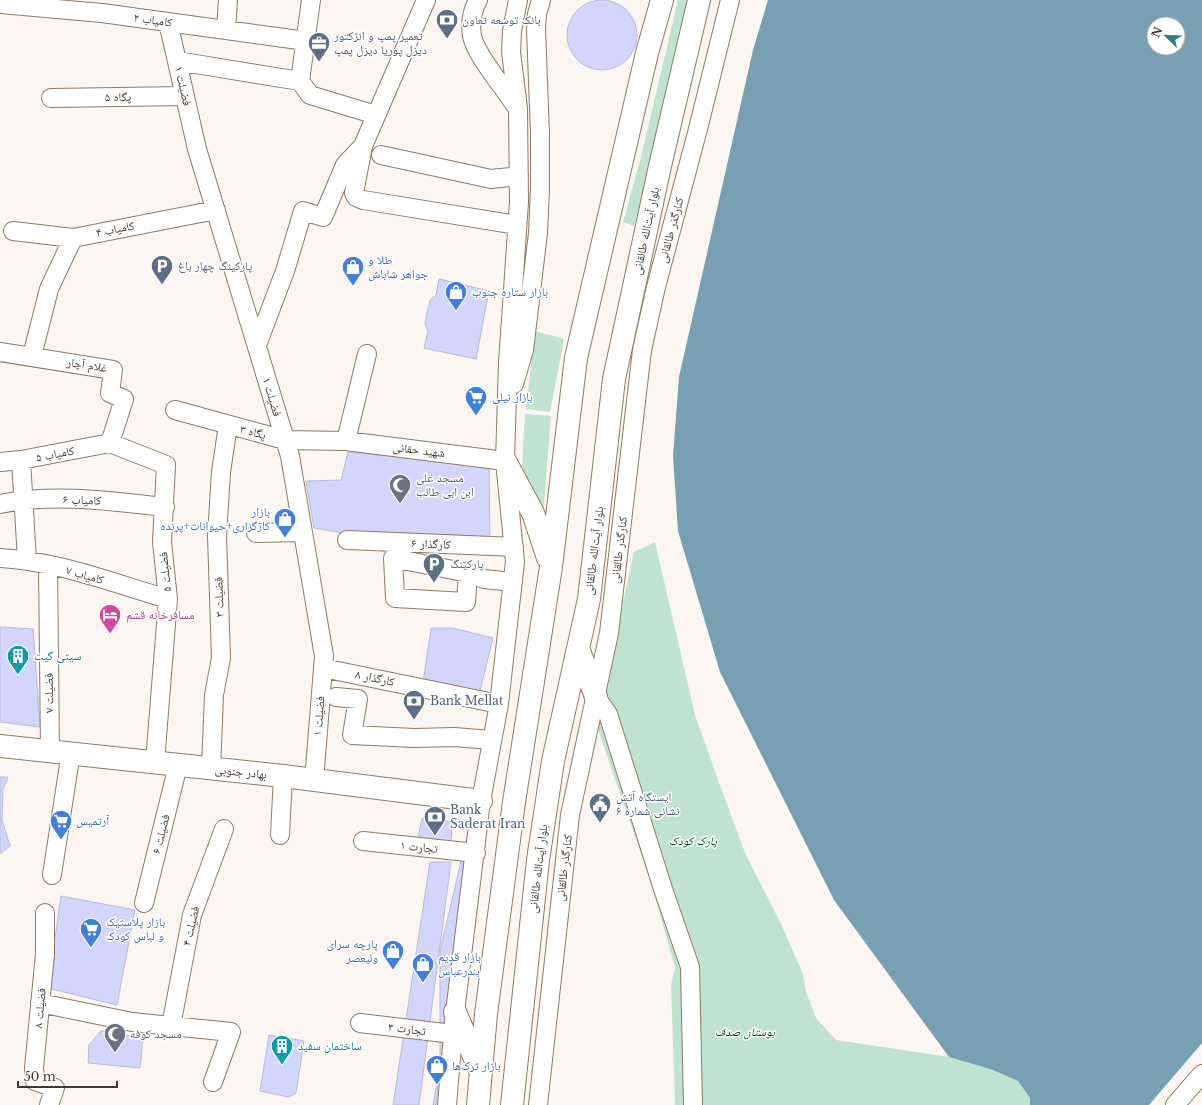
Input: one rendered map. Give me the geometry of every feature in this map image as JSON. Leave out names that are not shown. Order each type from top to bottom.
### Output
[{"type":"main road","points":[[478,1105],[486,1014],[513,810],[550,567],[576,358],[647,53],[662,0]]},
{"type":"main road","name":"بلوار آیت‌الله طالقانی","points":[[512,1105],[538,860],[554,761],[591,585],[614,379],[660,166],[699,0]]},
{"type":"main road","points":[[505,461],[533,513],[550,567]]},
{"type":"main road","points":[[578,648],[596,697]]},
{"type":"main road","name":"بهادر جنوبی","points":[[0,746],[60,751],[283,776],[481,801]]},
{"type":"main road","points":[[455,1012],[481,1072]]},
{"type":"street","points":[[226,30],[228,0]]},
{"type":"street","points":[[311,0],[300,81],[310,95],[376,115]]},
{"type":"street","points":[[426,0],[363,146],[354,193],[356,197],[363,200],[517,225]]},
{"type":"street","points":[[478,0],[472,15],[472,38],[478,52],[518,108]]},
{"type":"street","points":[[447,1105],[455,1012],[476,853],[481,801],[499,704],[515,562],[505,461],[519,176],[518,108],[511,52],[512,31],[518,0]]},
{"type":"street","points":[[507,411],[524,350],[538,233],[540,142],[536,29],[537,14],[541,0]]},
{"type":"street","name":"کنارگذر طالقانی","points":[[538,1105],[570,815],[609,633],[642,350],[656,287],[698,129],[730,0]]},
{"type":"street","name":"کامیاب ۲","points":[[0,4],[102,6],[168,22],[306,41]]},
{"type":"street","name":"فضیلت ۱","points":[[168,22],[197,149],[290,456],[324,656],[314,781]]},
{"type":"street","points":[[177,61],[300,81]]},
{"type":"street","name":"پگاه ۵","points":[[51,98],[185,96]]},
{"type":"street","points":[[257,346],[285,271],[303,211],[323,216],[345,165],[363,146]]},
{"type":"street","points":[[381,155],[491,179],[519,176]]},
{"type":"street","name":"کامیاب ۴","points":[[13,231],[73,238],[216,210]]},
{"type":"street","points":[[32,356],[49,289],[73,238]]},
{"type":"street","name":"غلام آچار","points":[[0,352],[113,370],[110,393],[124,399],[110,443]]},
{"type":"street","points":[[339,442],[368,354]]},
{"type":"street","name":"پگاه ۳","points":[[175,410],[285,440],[339,442]]},
{"type":"street","name":"فضیلت ۳","points":[[211,769],[214,695],[221,658],[217,536],[221,472],[228,425]]},
{"type":"street","name":"شهید حقانی","points":[[339,442],[505,461]]},
{"type":"street","name":"کامیاب ۵","points":[[0,462],[21,460],[110,443]]},
{"type":"street","name":"فضیلت ۵","points":[[110,443],[166,465],[162,542],[168,599],[155,762]]},
{"type":"street","points":[[21,460],[25,499],[26,560]]},
{"type":"street","name":"کامیاب ۶","points":[[0,504],[25,499],[91,499],[165,507]]},
{"type":"street","points":[[256,533],[303,532]]},
{"type":"street","name":"کارگذار ۶","points":[[347,540],[514,547]]},
{"type":"street","name":"کامیاب ۷","points":[[0,558],[26,560],[48,565],[168,599]]},
{"type":"street","name":"فضیلت ۷","points":[[48,565],[60,751]]},
{"type":"street","points":[[468,573],[484,579],[513,582]]},
{"type":"street","name":"کارگذار ۸","points":[[323,668],[499,704]]},
{"type":"street","points":[[336,696],[358,699],[352,735],[414,738],[454,737],[492,740]]},
{"type":"street","points":[[596,697],[608,714],[663,889],[690,967],[693,1105]]},
{"type":"street","points":[[52,875],[60,751]]},
{"type":"street","name":"فضیلت ۶","points":[[144,903],[178,765]]},
{"type":"street","points":[[280,835],[283,776]]},
{"type":"street","name":"فضیلت ۴","points":[[171,1026],[192,915],[224,829]]},
{"type":"street","name":"تجارت ۱","points":[[363,841],[476,853]]},
{"type":"street","name":"فضیلت ۸","points":[[45,913],[45,954],[34,1068],[35,1081],[56,1088],[49,1105]]},
{"type":"street","points":[[40,1002],[132,1022],[231,1032],[213,1082]]},
{"type":"street","name":"تجارت ۳","points":[[360,1023],[453,1034]]},
{"type":"street","points":[[1175,1105],[1202,1074]]},
{"type":"green space","points":[[678,0],[687,0],[650,170],[634,226],[623,222],[641,157]]},
{"type":"green space","points":[[535,331],[564,339],[550,412],[526,409]]},
{"type":"green space","points":[[525,414],[551,416],[543,516],[522,467]]},
{"type":"green space","name":"بوستان صدف","points":[[655,542],[695,715],[745,853],[781,924],[803,974],[806,992],[816,1018],[836,1040],[949,1057],[993,1070],[1018,1081],[1030,1098],[1030,1105],[675,1105],[671,985],[675,967],[650,880],[596,724],[634,552]]},
{"type":"water","points":[[768,0],[1202,0],[1202,1043],[1149,1105],[1030,1105],[1030,1098],[1018,1081],[993,1070],[949,1057],[834,900],[720,672],[678,531],[673,456],[679,377],[753,50]]},
{"type":"building","points":[[602,0],[615,3],[627,10],[634,22],[637,35],[634,48],[627,60],[615,67],[602,70],[589,67],[577,60],[570,48],[567,35],[570,22],[577,10],[589,3]]},
{"type":"building","name":"بازار ستاره جنوب","points":[[439,279],[489,291],[476,359],[424,348],[428,331],[425,323],[430,300],[436,295]]},
{"type":"building","name":"مسجد علی ابن ابی طالب","points":[[348,452],[489,466],[490,545],[337,532],[314,528],[306,481],[341,480]]},
{"type":"building","name":"سیتی گیت","points":[[0,627],[33,629],[40,727],[0,722]]},
{"type":"building","points":[[431,628],[453,628],[493,638],[479,695],[423,683]]},
{"type":"building","points":[[0,777],[8,777],[3,790],[2,820],[10,846],[0,854]]},
{"type":"building","name":"Bank Saderat Iran","points":[[422,818],[449,821],[452,831],[450,848],[417,844]]},
{"type":"building","points":[[467,836],[440,1067],[440,951]]},
{"type":"building","name":"بازار قدیم بندرعباس","points":[[430,862],[451,862],[419,1105],[393,1105]]},
{"type":"building","name":"بازار پلاستیک و لباس کودک","points":[[61,896],[135,910],[117,1005],[48,988]]},
{"type":"building","name":"مسجد کوفه","points":[[101,1031],[143,1038],[140,1068],[88,1063],[89,1045]]},
{"type":"building","name":"ساختمان سفید","points":[[269,1035],[304,1041],[296,1093],[289,1097],[260,1091]]},
{"type":"building","name":"بازار ترک‌ها","points":[[440,1067],[436,1105],[433,1105]]},
{"type":"place","name":"بانک توسعه تعاون","points":[[447,40]]},
{"type":"place","name":"تعمیر پمپ و انژکتور دیزل پوریا دیزل پمپ","points":[[319,62]]},
{"type":"place","name":"پارکینگ چهار باغ","points":[[162,286]]},
{"type":"place","name":"طلا و جواهر شاباش","points":[[353,286]]},
{"type":"place","name":"بازار ستاره جنوب","points":[[456,312]]},
{"type":"place","name":"بازار نیلی","points":[[476,416]]},
{"type":"place","name":"مسجد علی ابن ابی طالب","points":[[400,504]]},
{"type":"place","name":"بازار کارگزاری+حیوانات+پرنده","points":[[285,538]]},
{"type":"place","name":"پارکینگ","points":[[434,584]]},
{"type":"place","name":"مسافرخانه قشم","points":[[110,634]]},
{"type":"place","name":"سیتی گیت","points":[[18,676]]},
{"type":"place","name":"Bank Mellat","points":[[414,720]]},
{"type":"place","name":"ایستگاه آتش نشانی شماره ۶","points":[[600,824]]},
{"type":"place","name":"Bank Saderat Iran","points":[[435,836]]},
{"type":"place","name":"آرتمیس","points":[[61,840]]},
{"type":"place","name":"بازار پلاستیک و لباس کودک","points":[[91,948]]},
{"type":"place","name":"پارچه سرای ولیعصر","points":[[393,970]]},
{"type":"place","name":"بازار قدیم بندرعباس","points":[[423,984]]},
{"type":"place","name":"مسجد کوفه","points":[[115,1054]]},
{"type":"place","name":"ساختمان سفید","points":[[282,1066]]},
{"type":"place","name":"بازار ترک‌ها","points":[[437,1086]]},
{"type":"park label","name":"پارک کودک","points":[[693,841]]}]
